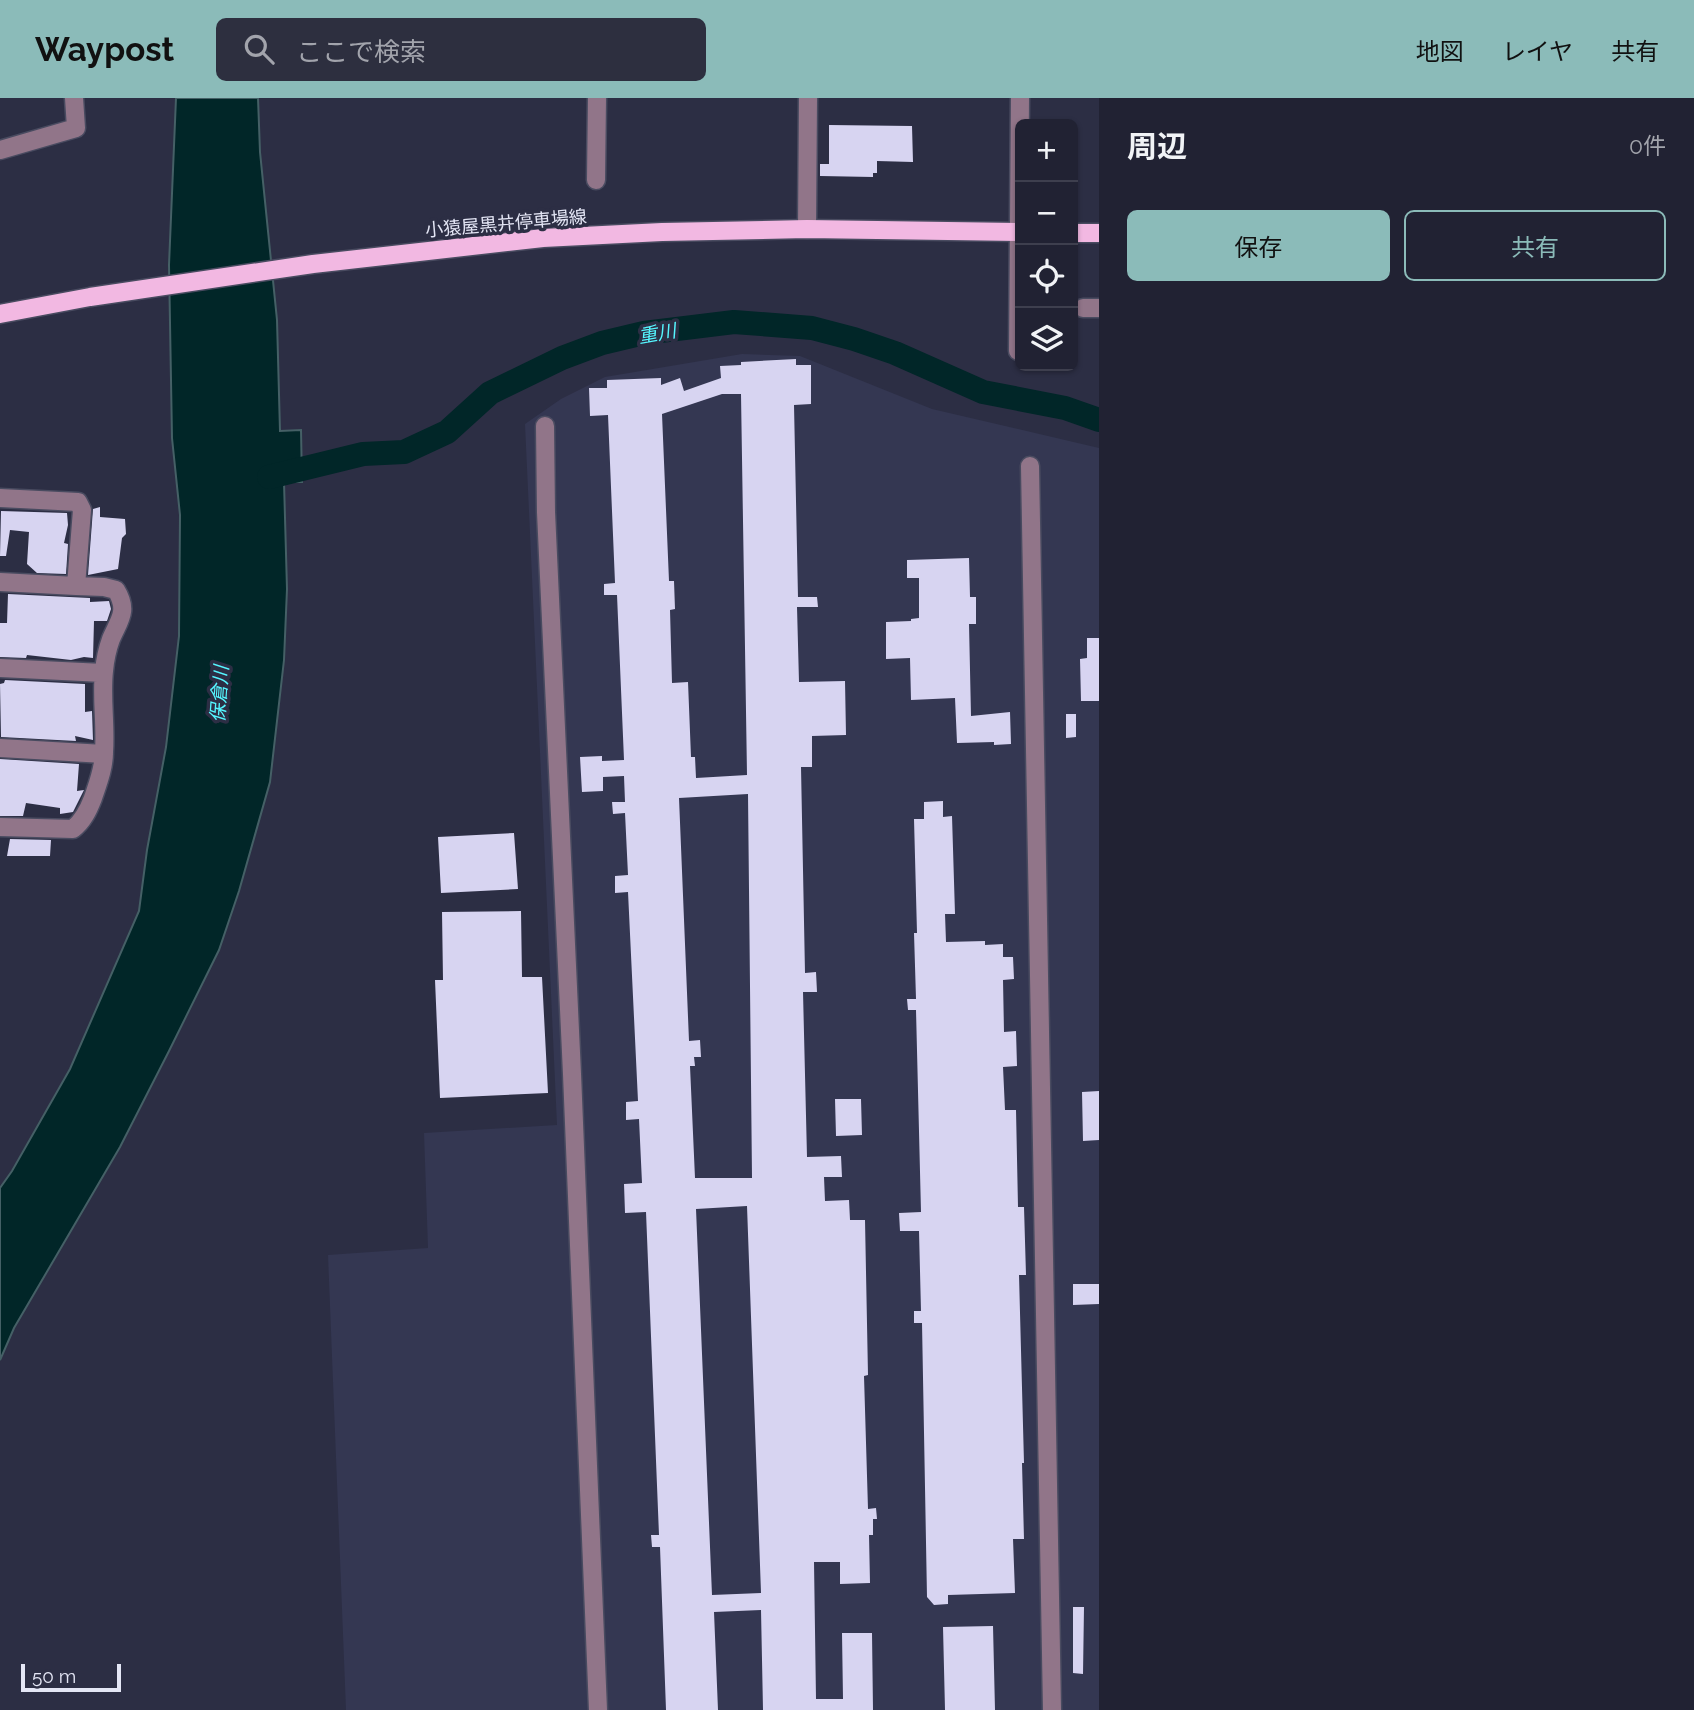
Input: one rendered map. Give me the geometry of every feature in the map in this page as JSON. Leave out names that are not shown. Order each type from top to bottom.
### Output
[{"type":"main road","name":"小猿屋黒井停車場線","points":[[0,314],[90,297],[313,264],[543,238],[807,229],[1015,232]]},
{"type":"main road","points":[[1078,233],[1099,233]]},
{"type":"street","points":[[0,150],[76,128],[74,98]]},
{"type":"street","points":[[596,180],[597,98]]},
{"type":"street","points":[[807,229],[808,98]]},
{"type":"street","points":[[1020,98],[1020,182]]},
{"type":"street","points":[[1019,308],[1020,245]]},
{"type":"street","points":[[545,426],[546,512],[574,1101],[598,1710]]},
{"type":"street","points":[[1030,466],[1052,1710]]},
{"type":"street","points":[[0,498],[78,502],[82,510],[76,586]]},
{"type":"street","points":[[0,582],[104,587],[116,590],[123,611],[107,650],[103,673],[104,754],[101,777],[88,810],[81,822],[72,829],[0,827]]},
{"type":"street","points":[[0,668],[103,673]]},
{"type":"street","points":[[0,748],[104,754]]},
{"type":"shaded area","points":[[742,354],[800,356],[932,409],[1099,448],[1099,1710],[346,1710],[328,1255],[428,1248],[424,1133],[557,1125],[525,424],[561,399],[605,377]]},
{"type":"water","name":"保倉川","points":[[176,98],[258,98],[260,152],[277,320],[280,431],[301,430],[302,482],[284,482],[287,589],[284,660],[270,782],[219,950],[120,1147],[14,1328],[0,1360],[0,1188],[70,1069],[139,911],[166,747],[179,636],[180,515],[172,438],[169,265]]},
{"type":"building","points":[[829,125],[912,126],[913,162],[877,161],[877,173],[873,173],[873,177],[820,176],[820,164],[829,164]]},
{"type":"building","points":[[796,359],[796,365],[811,365],[811,404],[794,405],[798,597],[817,597],[818,607],[797,607],[799,682],[845,681],[846,735],[812,736],[812,767],[801,767],[805,973],[816,972],[817,992],[803,992],[807,1157],[841,1156],[842,1177],[824,1177],[825,1201],[849,1200],[850,1220],[865,1220],[868,1375],[864,1376],[868,1509],[876,1508],[877,1519],[873,1519],[873,1535],[869,1535],[870,1583],[840,1584],[840,1562],[814,1562],[816,1699],[843,1699],[842,1633],[872,1633],[873,1710],[763,1710],[761,1610],[714,1612],[718,1710],[666,1710],[660,1547],[652,1547],[651,1535],[659,1535],[646,1212],[625,1213],[624,1184],[642,1183],[639,1119],[626,1120],[626,1102],[638,1101],[628,892],[615,893],[615,876],[628,875],[625,813],[613,814],[612,802],[625,802],[624,776],[603,777],[603,791],[582,792],[580,757],[602,756],[602,761],[624,760],[617,595],[604,595],[604,584],[615,583],[608,415],[590,416],[589,388],[607,388],[607,380],[661,378],[661,385],[680,378],[684,391],[721,378],[720,366],[741,365],[741,362]],"holes":[[[722,394],[741,394],[747,775],[696,778],[695,757],[691,757],[688,682],[672,683],[670,610],[675,609],[674,581],[669,581],[662,414]],[[748,794],[752,1178],[695,1178],[690,1066],[695,1066],[694,1057],[701,1057],[700,1040],[689,1041],[679,798]],[[747,1206],[761,1593],[712,1595],[696,1209]]]},
{"type":"building","points":[[100,507],[100,517],[125,519],[126,534],[122,538],[118,569],[88,575],[93,509]]},
{"type":"building","points":[[1,511],[67,513],[68,525],[64,543],[68,544],[66,574],[37,573],[27,564],[29,532],[10,530],[6,556],[0,556]]},
{"type":"building","points":[[969,558],[970,597],[976,597],[976,624],[969,624],[971,716],[1010,712],[1011,744],[957,743],[955,698],[911,700],[910,658],[886,659],[886,622],[919,618],[919,578],[907,578],[907,560]]},
{"type":"building","points":[[8,594],[90,598],[90,602],[109,601],[111,609],[107,621],[94,621],[93,658],[71,660],[27,655],[26,658],[0,657],[0,623],[7,623]]},
{"type":"building","points":[[1087,638],[1099,638],[1099,701],[1081,701],[1080,659],[1087,658]]},
{"type":"building","points":[[5,680],[85,684],[85,712],[92,711],[93,740],[75,736],[76,741],[1,737],[0,684]]},
{"type":"building","points":[[1066,714],[1076,714],[1076,737],[1066,738]]},
{"type":"building","points":[[0,759],[79,764],[77,791],[84,790],[73,812],[60,814],[60,808],[26,803],[23,816],[0,816]]},
{"type":"building","points":[[943,801],[943,817],[952,816],[955,914],[945,914],[946,942],[985,941],[985,945],[1003,944],[1003,957],[1013,957],[1014,979],[1003,980],[1004,1032],[1016,1031],[1017,1066],[1003,1067],[1005,1110],[1016,1110],[1018,1207],[1024,1207],[1026,1275],[1019,1275],[1024,1539],[1013,1539],[1015,1593],[948,1595],[948,1604],[934,1605],[927,1597],[922,1323],[914,1323],[914,1311],[921,1311],[919,1231],[900,1231],[899,1213],[921,1212],[916,1010],[908,1010],[907,999],[916,999],[914,819],[924,819],[924,802]]},
{"type":"building","points":[[514,833],[518,889],[441,893],[438,837]]},
{"type":"building","points":[[10,839],[51,840],[50,856],[7,856]]},
{"type":"building","points":[[521,911],[522,977],[542,977],[548,1093],[440,1098],[435,980],[443,980],[442,912]]},
{"type":"building","points":[[1099,1091],[1099,1140],[1083,1141],[1082,1092]]},
{"type":"building","points":[[835,1099],[861,1099],[862,1135],[836,1136]]},
{"type":"building","points":[[1073,1284],[1099,1284],[1099,1304],[1073,1305]]},
{"type":"building","points":[[1073,1607],[1084,1607],[1083,1674],[1073,1673]]},
{"type":"building","points":[[993,1626],[995,1710],[945,1710],[943,1627]]},
{"type":"waterway","name":"重川","points":[[269,477],[363,454],[404,452],[447,432],[490,393],[562,358],[602,343],[644,333],[734,322],[812,328],[854,339],[895,353],[983,392],[1065,408],[1099,420]]}]
